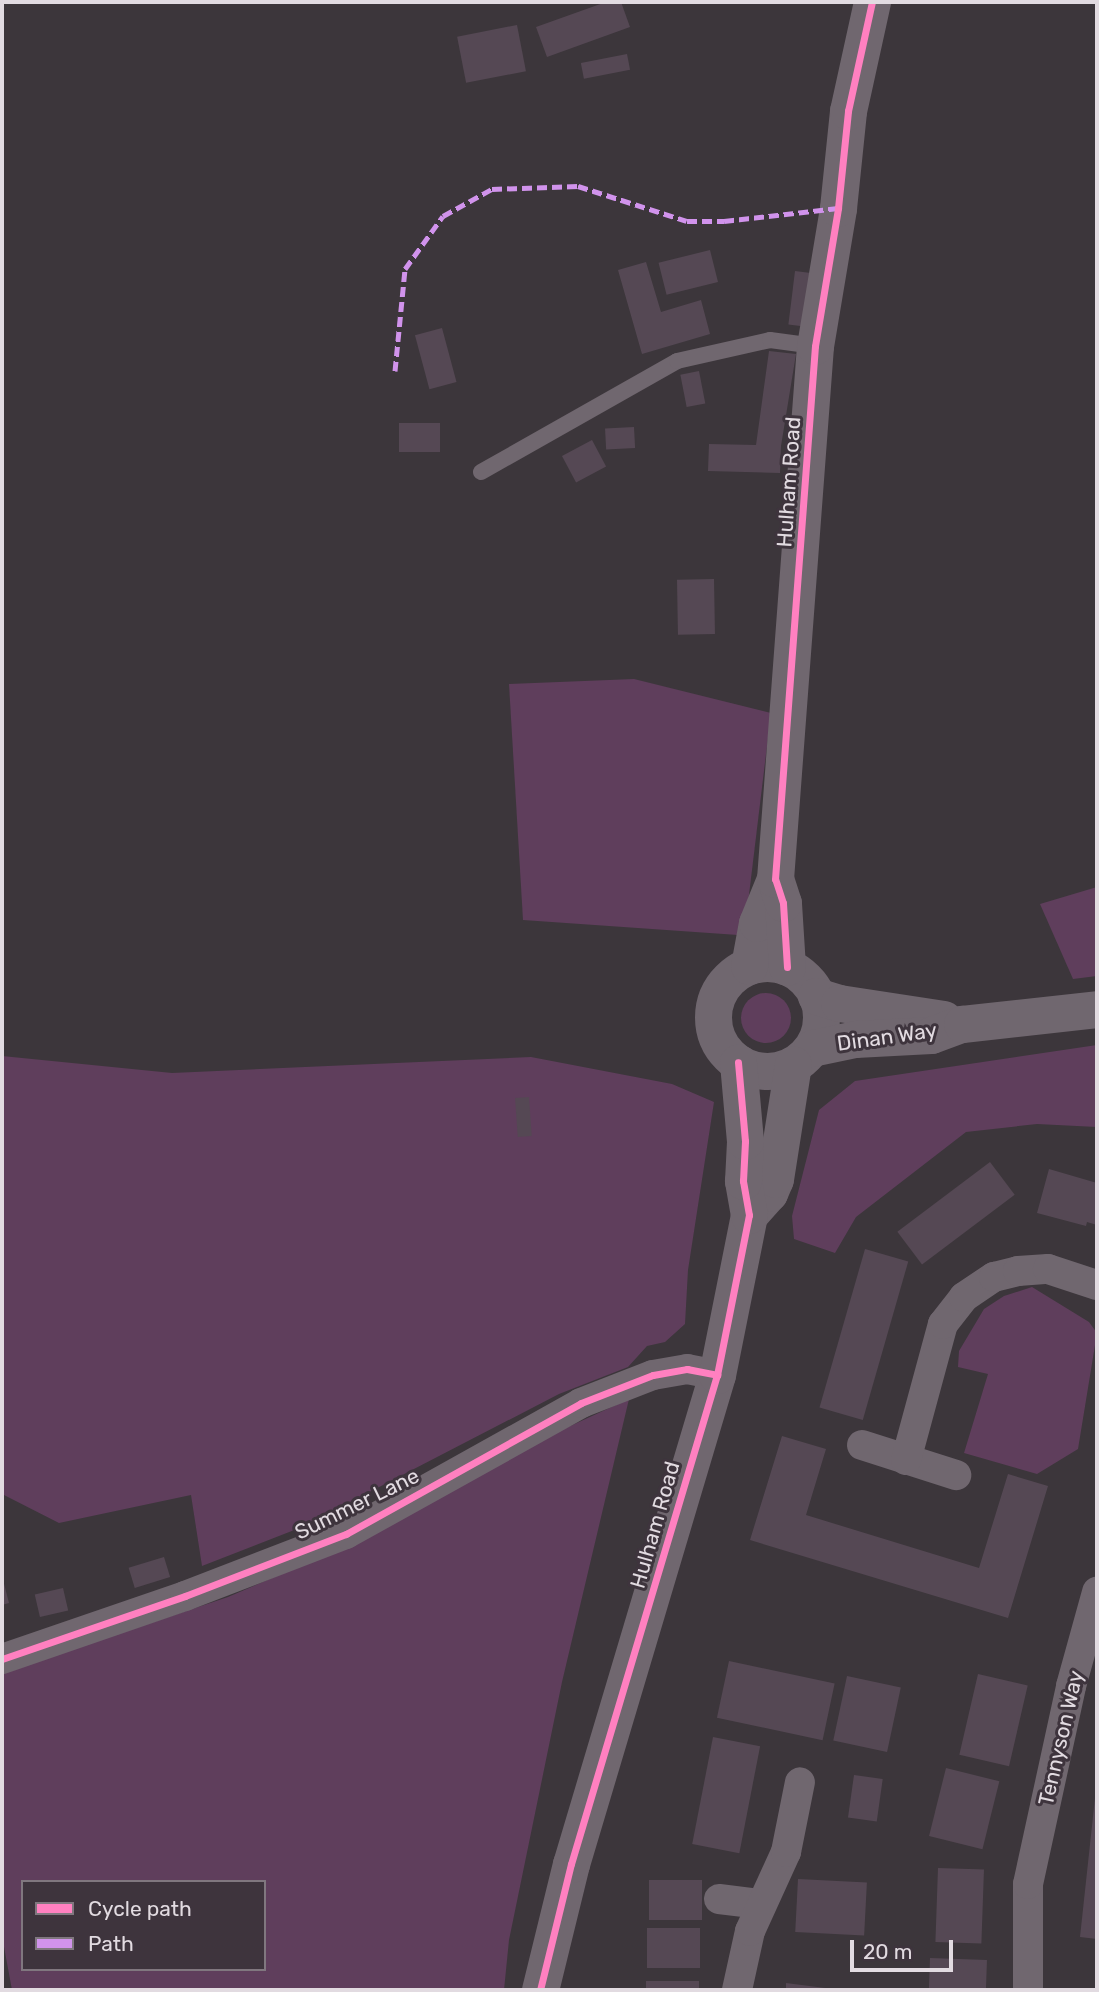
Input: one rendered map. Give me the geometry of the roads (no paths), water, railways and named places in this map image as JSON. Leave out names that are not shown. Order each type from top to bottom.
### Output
[{"type":"street","name":"Hulham Road","points":[[749,966],[757,923],[775,879],[815,346],[838,208],[848,111],[872,2]]},
{"type":"street","name":"Hulham Road","points":[[775,879],[783,903],[787,967]]},
{"type":"street","points":[[803,1056],[774,1071],[752,1069],[738,1062],[718,1040],[713,1018],[717,996],[730,978],[749,966],[771,963],[787,967],[811,984],[816,996]]},
{"type":"street","name":"Hulham Road","points":[[749,1215],[769,1193],[775,1179],[803,1056],[821,1027],[820,1004],[816,996]]},
{"type":"street","name":"Dinan Way","points":[[816,996],[883,1010],[929,1014],[962,1024]]},
{"type":"street","name":"Dinan Way","points":[[803,1056],[855,1039],[932,1035],[962,1024],[1066,1015],[1097,1009]]},
{"type":"street","name":"Hulham Road","points":[[540,1990],[571,1864],[717,1375],[749,1215],[743,1181],[745,1141],[738,1062]]},
{"type":"street","points":[[906,1460],[943,1324],[964,1297],[993,1277],[1017,1271],[1048,1269],[1097,1285]]},
{"type":"street","name":"Summer Lane","points":[[2,1659],[185,1596],[346,1534],[581,1403],[653,1375],[687,1369],[717,1375]]},
{"type":"street","points":[[862,1446],[956,1475]]},
{"type":"street","name":"Tennyson Way","points":[[1028,1990],[1028,1884],[1071,1686],[1097,1592]]},
{"type":"street","points":[[737,1990],[747,1941],[760,1904],[778,1876],[786,1852],[800,1782]]},
{"type":"street","points":[[719,1899],[760,1904]]},
{"type":"lane","points":[[481,472],[677,361],[770,340],[815,346]]}]
